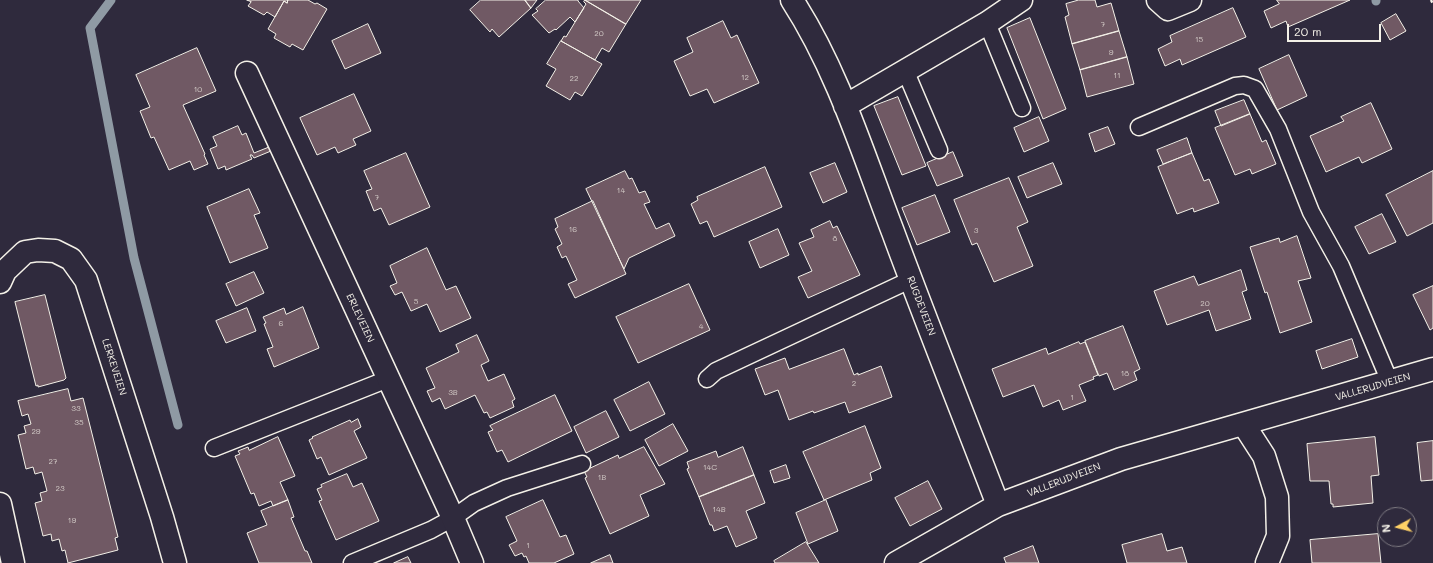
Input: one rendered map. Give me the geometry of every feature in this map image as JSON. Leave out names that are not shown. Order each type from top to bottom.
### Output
[{"type":"street","name":"RUGDEVEIEN","points":[[792,0],[809,27],[845,106],[910,280],[998,505]]},
{"type":"street","points":[[845,106],[987,23],[1021,0]]},
{"type":"street","points":[[1158,0],[1168,9],[1190,0]]},
{"type":"street","name":"ERLEVEIEN","points":[[247,73],[453,518],[472,563]]},
{"type":"street","name":"LERKEVEIEN","points":[[0,282],[4,271],[25,252],[38,250],[55,251],[71,259],[86,280],[160,509],[175,563]]},
{"type":"street","name":"VALLERUDVEIEN","points":[[896,563],[998,505],[1121,459],[1433,370]]},
{"type":"street","points":[[1244,424],[1264,456],[1277,497],[1278,536],[1267,563]]},
{"type":"street","points":[[0,504],[13,563]]},
{"type":"lane","points":[[987,23],[1022,108]]},
{"type":"lane","points":[[905,70],[939,150]]},
{"type":"lane","points":[[1139,127],[1235,86],[1244,85],[1255,88],[1278,129],[1311,212],[1341,266],[1390,382]]},
{"type":"lane","points":[[707,379],[723,368],[910,280]]},
{"type":"lane","points":[[214,448],[388,379]]},
{"type":"lane","points":[[352,563],[431,530],[453,518],[474,503],[507,488],[582,464]]},
{"type":"path","points":[[1431,0],[1433,4]]},
{"type":"building","points":[[247,0],[288,0],[287,3],[284,1],[275,17],[267,12],[264,15],[248,6],[251,2]]},
{"type":"building","points":[[288,0],[308,0],[327,9],[303,50],[292,44],[290,47],[274,38],[276,34],[268,29],[284,1],[287,3]]},
{"type":"building","points":[[481,0],[525,0],[531,8],[499,37],[492,29],[490,32],[470,10]]},
{"type":"building","points":[[525,0],[537,0],[531,8]]},
{"type":"building","points":[[546,0],[578,0],[584,8],[575,22],[570,17],[556,30],[555,29],[549,33],[532,15],[538,11],[536,9]]},
{"type":"building","points":[[585,0],[641,0],[626,24]]},
{"type":"building","points":[[585,0],[626,24],[609,52],[602,48],[595,60],[561,41],[564,36],[566,37],[586,4],[584,2]]},
{"type":"building","points":[[1079,0],[1095,0],[1097,7],[1111,3],[1119,31],[1072,44],[1065,17],[1069,15],[1066,4]]},
{"type":"building","points":[[1277,0],[1350,0],[1288,27],[1286,21],[1271,28],[1264,11],[1279,4]]},
{"type":"building","points":[[1233,8],[1246,37],[1182,65],[1180,59],[1165,66],[1158,49],[1172,42],[1170,36]]},
{"type":"building","points":[[1396,14],[1406,31],[1390,40],[1381,23]]},
{"type":"building","points":[[1030,18],[1066,109],[1043,119],[1007,28]]},
{"type":"building","points":[[723,21],[731,38],[737,35],[759,83],[714,103],[707,89],[690,96],[674,61],[693,52],[687,38]]},
{"type":"building","points":[[368,24],[381,53],[345,69],[332,41]]},
{"type":"building","points":[[1119,31],[1127,57],[1080,70],[1072,44]]},
{"type":"building","points":[[561,41],[602,64],[582,96],[575,92],[570,100],[546,86],[556,69],[547,64]]},
{"type":"building","points":[[197,48],[216,91],[183,105],[208,164],[194,170],[190,161],[169,170],[154,137],[151,138],[140,111],[150,107],[136,75]]},
{"type":"building","points":[[1289,55],[1307,96],[1277,110],[1259,69]]},
{"type":"building","points":[[1127,57],[1134,84],[1087,97],[1080,70]]},
{"type":"building","points":[[354,94],[371,131],[353,139],[356,145],[338,153],[335,147],[317,155],[300,118]]},
{"type":"building","points":[[898,97],[926,166],[902,175],[874,106]]},
{"type":"building","points":[[1244,100],[1250,114],[1221,126],[1215,111]]},
{"type":"building","points":[[1371,103],[1392,149],[1362,163],[1359,157],[1326,172],[1310,136],[1344,121],[1341,117]]},
{"type":"building","points":[[1250,114],[1262,142],[1266,140],[1276,164],[1252,174],[1250,169],[1235,175],[1215,128]]},
{"type":"building","points":[[1039,117],[1049,141],[1024,152],[1014,128]]},
{"type":"building","points":[[238,126],[242,135],[246,133],[254,153],[269,147],[271,151],[254,158],[250,155],[252,159],[226,170],[225,166],[218,169],[210,149],[217,146],[213,137]]},
{"type":"building","points":[[1108,127],[1115,144],[1095,152],[1089,134]]},
{"type":"building","points":[[1187,138],[1192,153],[1163,164],[1157,150]]},
{"type":"building","points":[[953,152],[963,176],[937,186],[927,163]]},
{"type":"building","points":[[406,153],[430,207],[389,225],[381,208],[374,211],[366,191],[372,189],[364,171]]},
{"type":"building","points":[[1192,153],[1204,181],[1209,179],[1219,203],[1194,212],[1193,208],[1177,214],[1158,167]]},
{"type":"building","points":[[835,163],[847,192],[823,203],[810,173]]},
{"type":"building","points":[[1053,163],[1062,184],[1027,198],[1018,177]]},
{"type":"building","points":[[765,167],[782,207],[714,237],[707,221],[700,224],[691,204],[698,200],[697,197]]},
{"type":"building","points":[[625,171],[629,179],[632,178],[639,193],[645,191],[650,202],[644,204],[656,229],[669,223],[675,236],[629,258],[624,269],[586,189]]},
{"type":"building","points":[[1433,171],[1433,223],[1407,236],[1386,195]]},
{"type":"building","points":[[1009,178],[1028,222],[1017,227],[1033,266],[994,282],[977,243],[972,245],[954,200]]},
{"type":"building","points":[[249,189],[260,213],[254,215],[268,248],[230,263],[207,207]]},
{"type":"building","points":[[935,195],[950,232],[917,245],[902,208]]},
{"type":"building","points":[[593,201],[626,274],[575,298],[568,284],[577,280],[566,256],[562,258],[557,247],[562,244],[555,229],[558,227],[555,219]]},
{"type":"building","points":[[1382,214],[1396,242],[1369,254],[1355,227]]},
{"type":"building","points":[[830,221],[833,228],[837,226],[860,275],[808,298],[798,277],[812,271],[799,243],[814,237],[811,230]]},
{"type":"building","points":[[778,229],[789,255],[760,268],[749,242]]},
{"type":"building","points":[[1297,236],[1311,278],[1298,281],[1312,322],[1280,333],[1267,292],[1265,293],[1250,247],[1279,238],[1280,242]]},
{"type":"building","points":[[427,248],[446,290],[456,286],[471,318],[440,332],[427,304],[411,311],[402,292],[395,295],[390,286],[397,283],[390,266]]},
{"type":"building","points":[[1241,270],[1247,290],[1242,292],[1251,319],[1216,331],[1209,310],[1167,325],[1154,291],[1194,276],[1198,285]]},
{"type":"building","points":[[254,272],[264,293],[236,306],[226,284]]},
{"type":"building","points":[[689,284],[710,330],[638,363],[616,317]]},
{"type":"building","points":[[1433,286],[1433,328],[1430,330],[1413,295]]},
{"type":"building","points":[[45,295],[66,378],[64,380],[38,387],[38,385],[36,386],[15,302]]},
{"type":"building","points":[[303,307],[319,348],[274,367],[267,349],[273,347],[264,324],[266,323],[263,317],[284,308],[286,314]]},
{"type":"building","points":[[247,308],[256,331],[226,343],[216,321]]},
{"type":"building","points":[[1123,326],[1140,369],[1134,372],[1137,380],[1114,390],[1107,373],[1099,376],[1085,341]]},
{"type":"building","points":[[477,335],[489,361],[481,365],[488,381],[504,374],[515,399],[512,401],[514,407],[490,418],[487,412],[484,413],[475,395],[445,409],[440,398],[432,402],[427,391],[435,388],[426,368],[459,352],[456,345]]},
{"type":"building","points":[[1352,339],[1358,357],[1322,369],[1316,351]]},
{"type":"building","points":[[1079,342],[1080,344],[1085,342],[1098,375],[1093,377],[1094,379],[1079,385],[1086,401],[1063,410],[1059,400],[1043,407],[1034,385],[1003,397],[992,369],[1046,348],[1048,354]]},
{"type":"building","points":[[844,349],[854,375],[858,373],[858,375],[881,366],[892,397],[849,413],[845,402],[814,413],[813,411],[789,420],[778,390],[765,395],[755,369],[785,358],[789,369]]},
{"type":"building","points":[[649,382],[665,414],[630,431],[614,400]]},
{"type":"building","points":[[68,389],[71,401],[83,398],[118,537],[115,538],[118,550],[68,563],[65,550],[62,551],[59,539],[52,541],[51,534],[43,536],[35,503],[42,501],[40,493],[47,491],[42,472],[35,474],[33,467],[26,469],[18,435],[26,433],[24,426],[31,424],[28,414],[22,416],[18,401]]},
{"type":"building","points":[[555,395],[572,431],[508,462],[502,450],[497,452],[488,432],[493,430],[490,426]]},
{"type":"building","points":[[606,411],[619,437],[586,453],[574,427]]},
{"type":"building","points":[[358,419],[361,427],[354,431],[367,458],[329,475],[321,457],[317,459],[309,440],[313,438],[312,437],[350,420],[351,422]]},
{"type":"building","points":[[673,424],[688,451],[659,466],[645,440]]},
{"type":"building","points":[[865,426],[881,468],[870,473],[872,480],[824,500],[803,452]]},
{"type":"building","points":[[278,437],[295,476],[280,482],[288,500],[273,506],[271,501],[259,506],[254,493],[251,494],[235,456],[240,454],[238,451],[248,447],[249,450]]},
{"type":"building","points":[[1375,437],[1379,475],[1371,476],[1373,503],[1333,507],[1333,504],[1331,504],[1329,481],[1310,481],[1307,444]]},
{"type":"building","points":[[1433,441],[1433,480],[1421,481],[1417,443]]},
{"type":"building","points":[[644,447],[665,484],[640,495],[649,516],[610,534],[585,478],[587,477],[584,471],[618,455],[619,458]]},
{"type":"building","points":[[743,447],[754,475],[699,497],[687,469],[689,468],[687,462],[716,451],[718,457]]},
{"type":"building","points":[[786,465],[790,478],[774,483],[770,471]]},
{"type":"building","points":[[347,474],[353,487],[362,483],[379,521],[336,540],[319,501],[322,500],[317,489],[322,487],[321,485]]},
{"type":"building","points":[[754,475],[765,503],[746,511],[757,538],[736,547],[727,526],[714,531],[712,525],[710,525],[699,497]]},
{"type":"building","points":[[928,481],[942,509],[910,526],[895,498]]},
{"type":"building","points":[[288,500],[294,517],[291,518],[305,551],[307,551],[312,563],[259,563],[247,533],[267,525],[261,511]]},
{"type":"building","points":[[543,500],[560,537],[566,535],[574,554],[554,563],[529,563],[526,556],[524,557],[522,553],[515,556],[509,545],[517,541],[506,517]]},
{"type":"building","points":[[826,500],[838,531],[808,544],[796,513]]},
{"type":"building","points":[[1162,534],[1167,551],[1182,547],[1187,563],[1127,563],[1122,545]]},
{"type":"building","points":[[1377,534],[1377,547],[1379,547],[1381,563],[1312,563],[1310,540]]},
{"type":"building","points":[[806,542],[819,563],[775,563],[774,561]]},
{"type":"building","points":[[1033,546],[1039,563],[1006,563],[1004,558]]},
{"type":"building","points":[[610,555],[613,563],[591,563]]},
{"type":"building","points":[[408,557],[411,563],[394,563]]},
{"type":"waterway","points":[[111,0],[90,28],[134,258],[178,425]]}]
